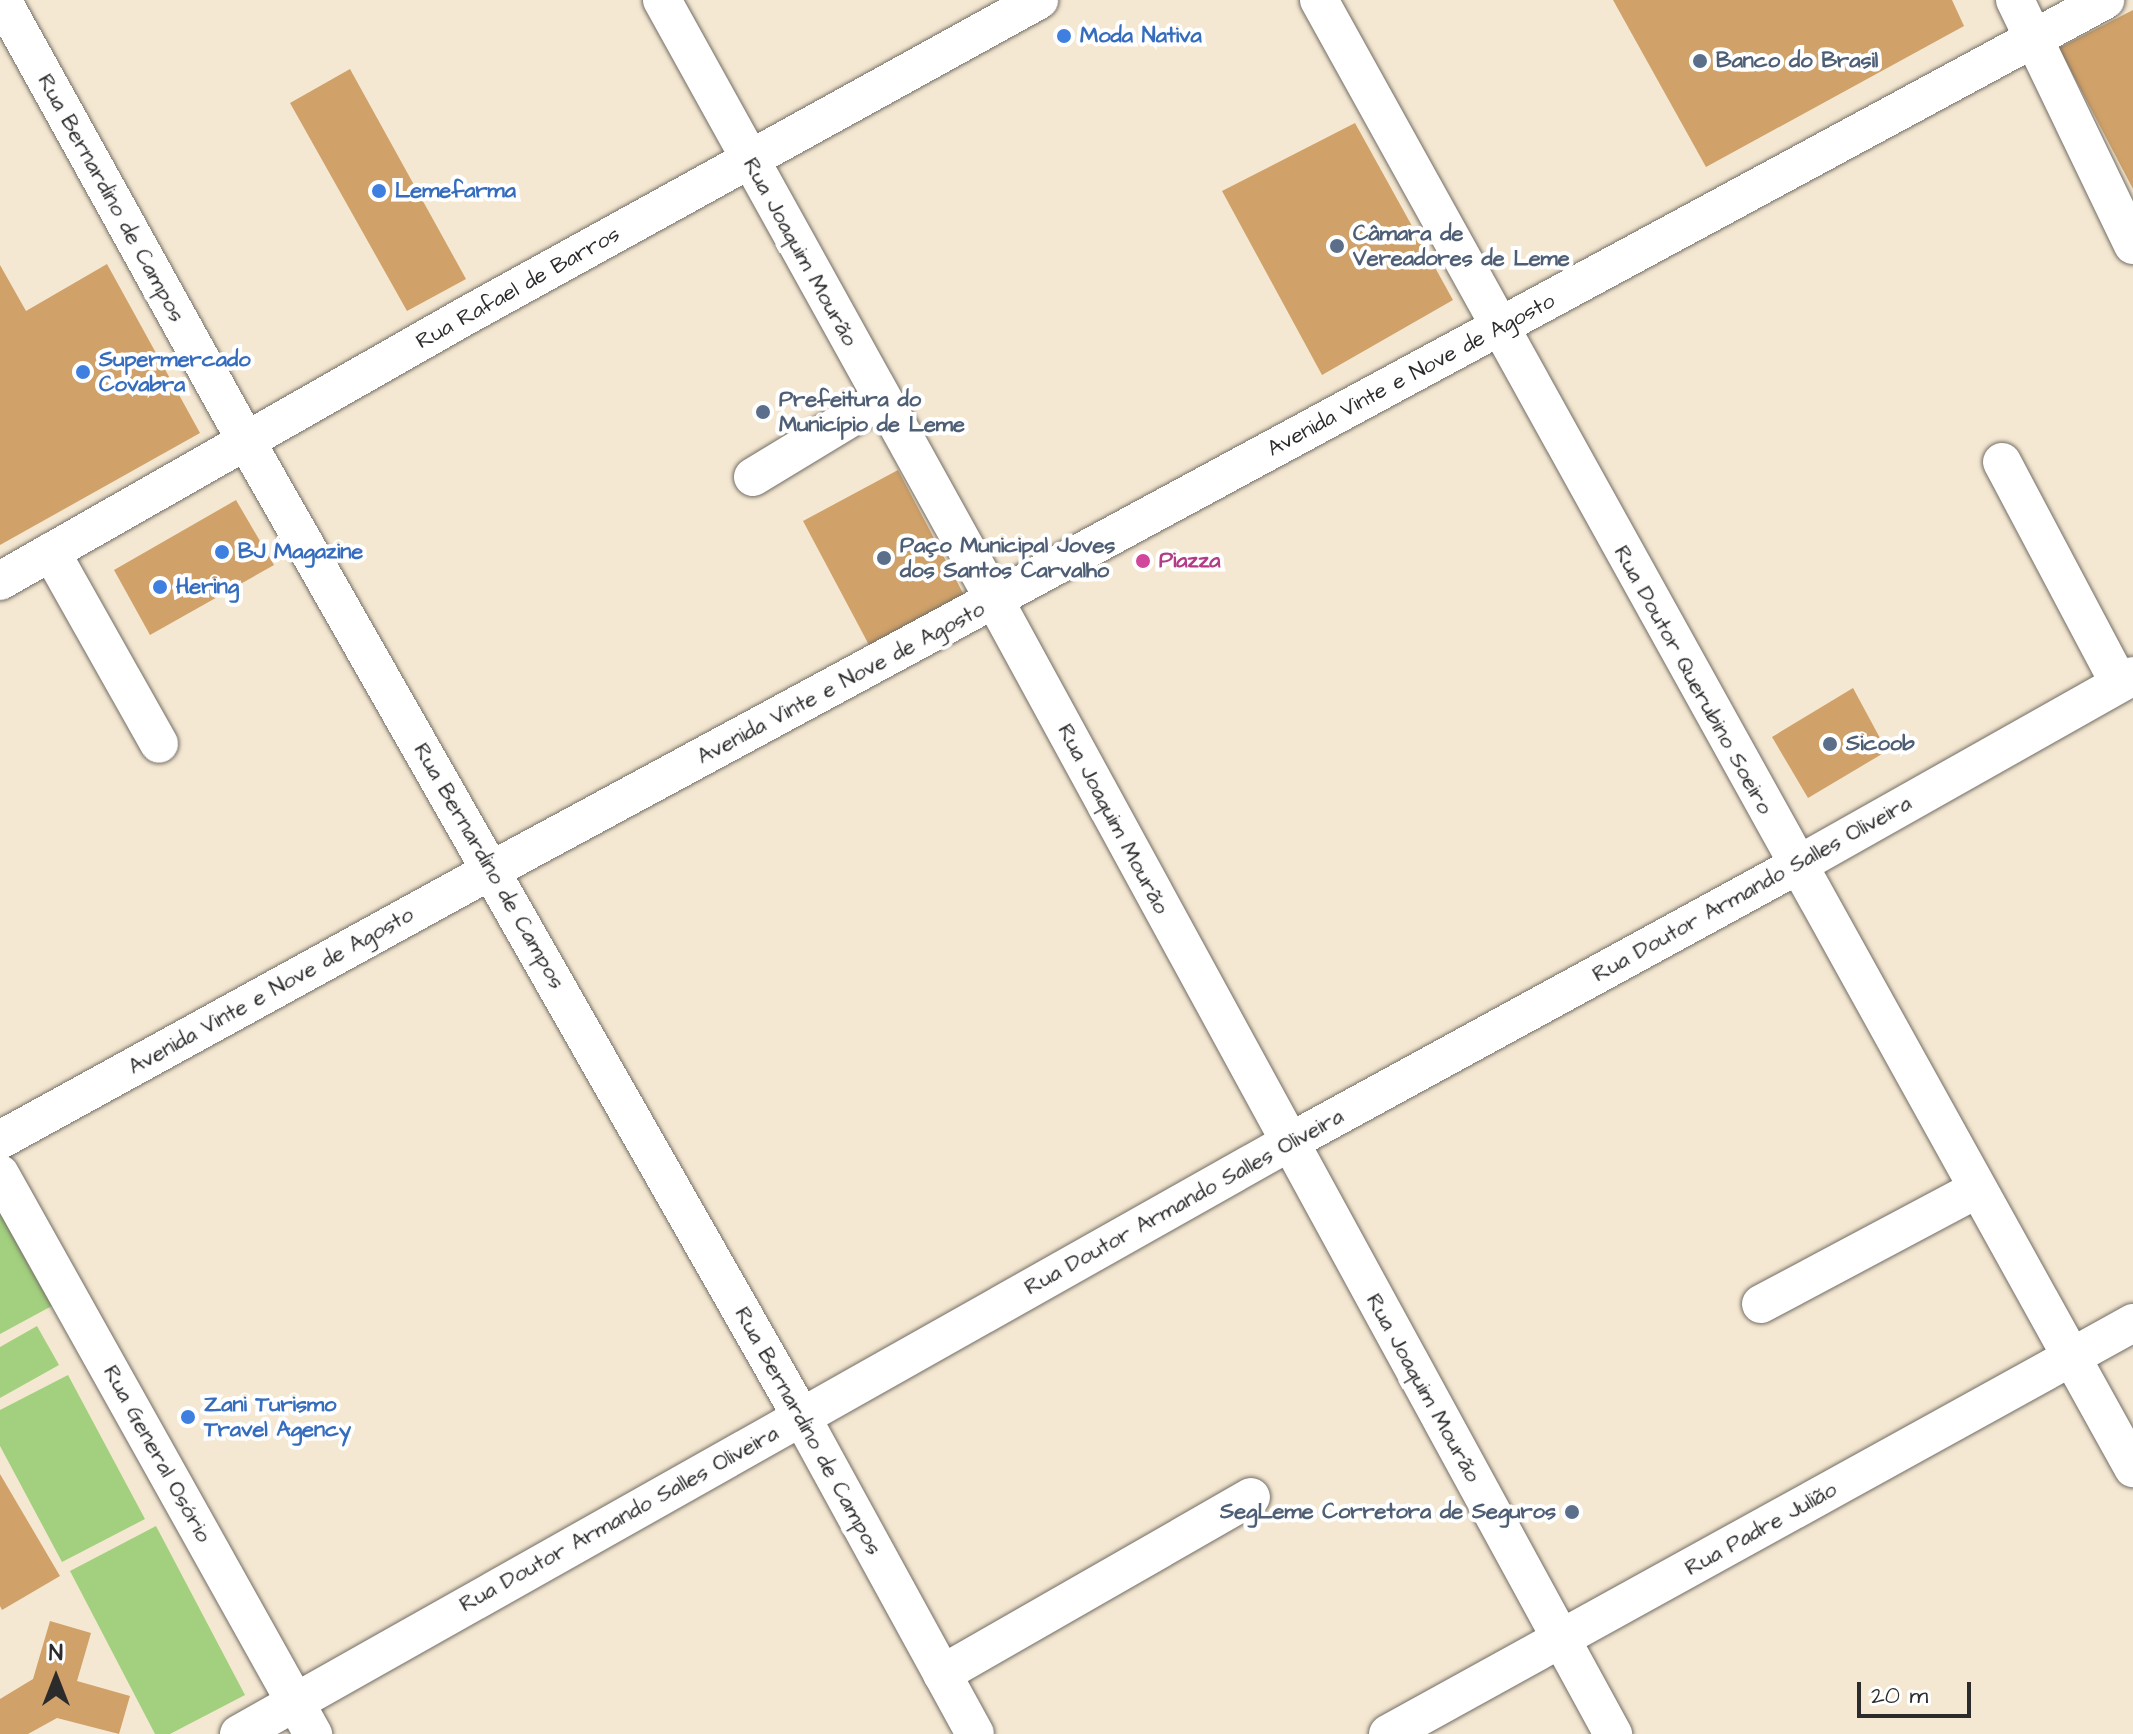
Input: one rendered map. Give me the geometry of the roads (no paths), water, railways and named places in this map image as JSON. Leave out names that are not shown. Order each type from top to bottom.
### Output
[{"type":"street","name":"Rua Bernardino de Campos","points":[[2,0],[246,441],[801,1416],[975,1734]]},
{"type":"street","name":"Rua Joaquim Mourão","points":[[662,0],[995,601],[1613,1734]]},
{"type":"street","name":"Rua Rafael de Barros","points":[[0,581],[749,159],[1039,0]]},
{"type":"street","name":"Rua Doutor Querubino Soeiro","points":[[1319,0],[1796,866],[2133,1468]]},
{"type":"street","points":[[2015,0],[2133,245]]},
{"type":"street","name":"Avenida Vinte e Nove de Agosto","points":[[0,1140],[492,870],[2105,0]]},
{"type":"street","points":[[753,477],[882,399]]},
{"type":"street","points":[[2002,462],[2126,680]]},
{"type":"street","points":[[51,552],[159,744]]},
{"type":"street","name":"Rua Doutor Armando Salles Oliveira","points":[[239,1734],[304,1718],[801,1416],[2126,680]]},
{"type":"street","name":"Rua General Osório","points":[[0,1174],[304,1718]]},
{"type":"street","points":[[1761,1304],[1977,1189]]},
{"type":"street","name":"Rua Padre Julião","points":[[1388,1734],[2133,1323]]},
{"type":"street","points":[[942,1674],[1251,1497]]},
{"type":"place","name":"Moda Nativa","points":[[1064,36]]},
{"type":"place","name":"Banco do Brasil","points":[[1700,61]]},
{"type":"place","name":"Lemefarma","points":[[379,191]]},
{"type":"place","name":"Câmara de Vereadores de Leme","points":[[1337,246]]},
{"type":"place","name":"Supermercado Covabra","points":[[83,372]]},
{"type":"place","name":"Prefeitura do Município de Leme","points":[[763,412]]},
{"type":"place","name":"BJ Magazine","points":[[222,552]]},
{"type":"place","name":"Paço Municipal Joves dos Santos Carvalho","points":[[884,558]]},
{"type":"place","name":"Piazza","points":[[1143,561]]},
{"type":"place","name":"Hering","points":[[160,587]]},
{"type":"place","name":"Sicoob","points":[[1830,744]]},
{"type":"place","name":"Zani Turismo Travel Agency","points":[[188,1417]]},
{"type":"place","name":"SegLeme Corretora de Seguros","points":[[1572,1512]]}]
